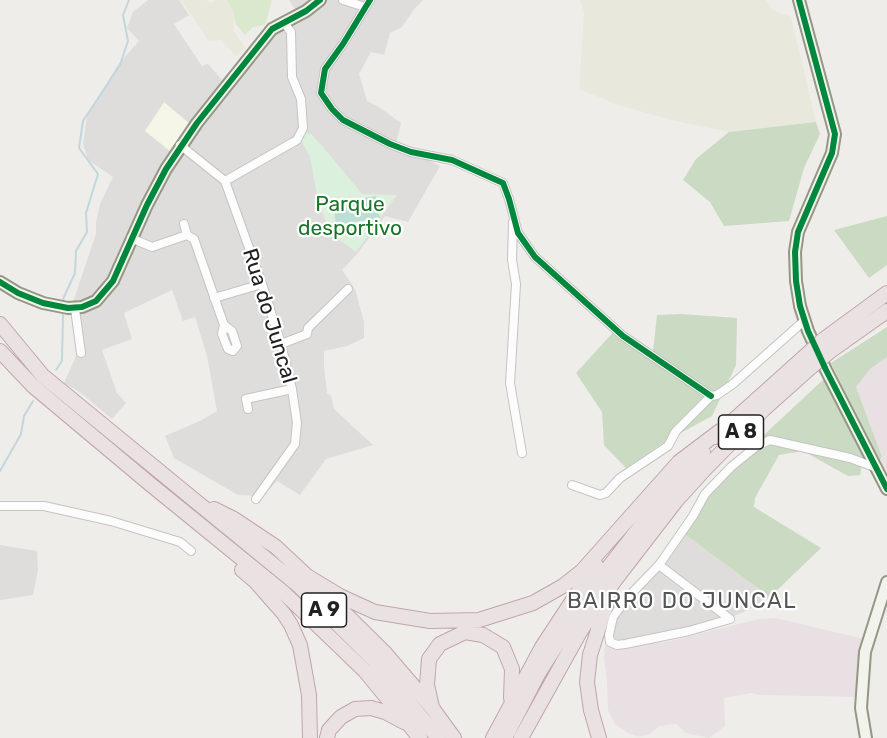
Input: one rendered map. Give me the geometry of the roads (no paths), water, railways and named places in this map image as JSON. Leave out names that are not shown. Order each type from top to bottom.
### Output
[{"type":"highway","name":"A 8","points":[[505,738],[538,674],[596,583],[666,494],[720,431],[807,362],[887,293]]},
{"type":"highway","name":"A 8","points":[[826,346],[887,311]]},
{"type":"highway","name":"A 9","points":[[0,324],[43,376],[298,585],[375,661],[438,738]]},
{"type":"highway","name":"A 9","points":[[0,351],[33,386],[284,593],[365,671],[420,738]]},
{"type":"highway","name":"A 8","points":[[521,738],[581,630],[615,580],[676,501],[807,362]]},
{"type":"highway","points":[[307,576],[340,596],[375,612],[430,621],[479,620],[533,603],[563,586],[582,571],[679,462],[720,431]]},
{"type":"highway","points":[[193,500],[234,519],[276,547],[385,653],[433,709],[454,738]]},
{"type":"highway","points":[[191,518],[210,544],[256,582],[291,625],[300,645],[306,671],[310,738]]},
{"type":"highway","points":[[493,738],[542,648],[621,529]]},
{"type":"highway","points":[[599,738],[591,710],[587,682],[590,656],[615,580]]},
{"type":"highway","points":[[433,709],[427,685],[429,659],[440,644],[465,632],[483,635],[503,647],[512,669],[510,706]]},
{"type":"highway","points":[[327,738],[329,730],[341,717],[355,710],[371,708],[412,726]]},
{"type":"street","points":[[0,282],[18,293],[43,303],[75,309],[96,301],[113,280],[131,238],[180,145],[272,29],[306,11],[320,0]]},
{"type":"street","points":[[344,0],[367,4],[325,69],[321,93],[332,109],[343,120],[390,144],[411,152],[452,160],[503,183],[518,233],[535,257],[623,336],[711,396]]},
{"type":"street","points":[[799,0],[835,134],[832,153],[804,216],[796,242],[796,281],[805,320],[826,369],[887,489]]},
{"type":"street","points":[[180,145],[225,181],[297,140],[303,128],[301,99],[292,77],[291,32],[284,23]]},
{"type":"street","name":"Rua do Juncal","points":[[225,181],[281,344],[292,389],[297,423],[295,444],[256,500]]},
{"type":"street","points":[[513,215],[512,245],[516,284],[510,383],[522,453]]},
{"type":"street","points":[[184,224],[187,235],[194,239],[224,325]]},
{"type":"street","points":[[131,238],[152,247],[187,235]]},
{"type":"street","points":[[214,298],[262,284]]},
{"type":"street","points":[[281,344],[307,334],[308,328],[348,289]]},
{"type":"street","points":[[75,309],[81,353]]},
{"type":"street","points":[[572,485],[600,495],[606,493],[620,478],[668,446],[676,430],[711,396],[717,395],[733,384],[805,320]]},
{"type":"street","points":[[248,410],[245,396],[292,389]]},
{"type":"street","points":[[659,565],[730,619],[689,631],[625,644],[617,645],[610,642],[609,634],[613,617],[626,599],[659,565],[693,516],[705,494],[731,467],[758,445],[770,440],[783,442],[850,458],[877,468]]},
{"type":"street","points":[[0,506],[44,506],[111,521],[180,542],[191,551]]},
{"type":"street","points":[[866,738],[861,708],[865,652],[887,582]]},
{"type":"waterway","points":[[63,299],[75,273],[76,251],[87,232],[86,213],[98,174],[79,148],[83,121],[120,65],[128,41],[123,15],[129,0]]},
{"type":"waterway","points":[[56,370],[62,361],[63,315]]},
{"type":"waterway","points":[[0,471],[21,434],[24,416],[33,401]]},
{"type":"district","name":"BAIRRO DO JUNCAL","points":[[682,602]]},
{"type":"park label","name":"Parque desportivo","points":[[350,217]]}]
